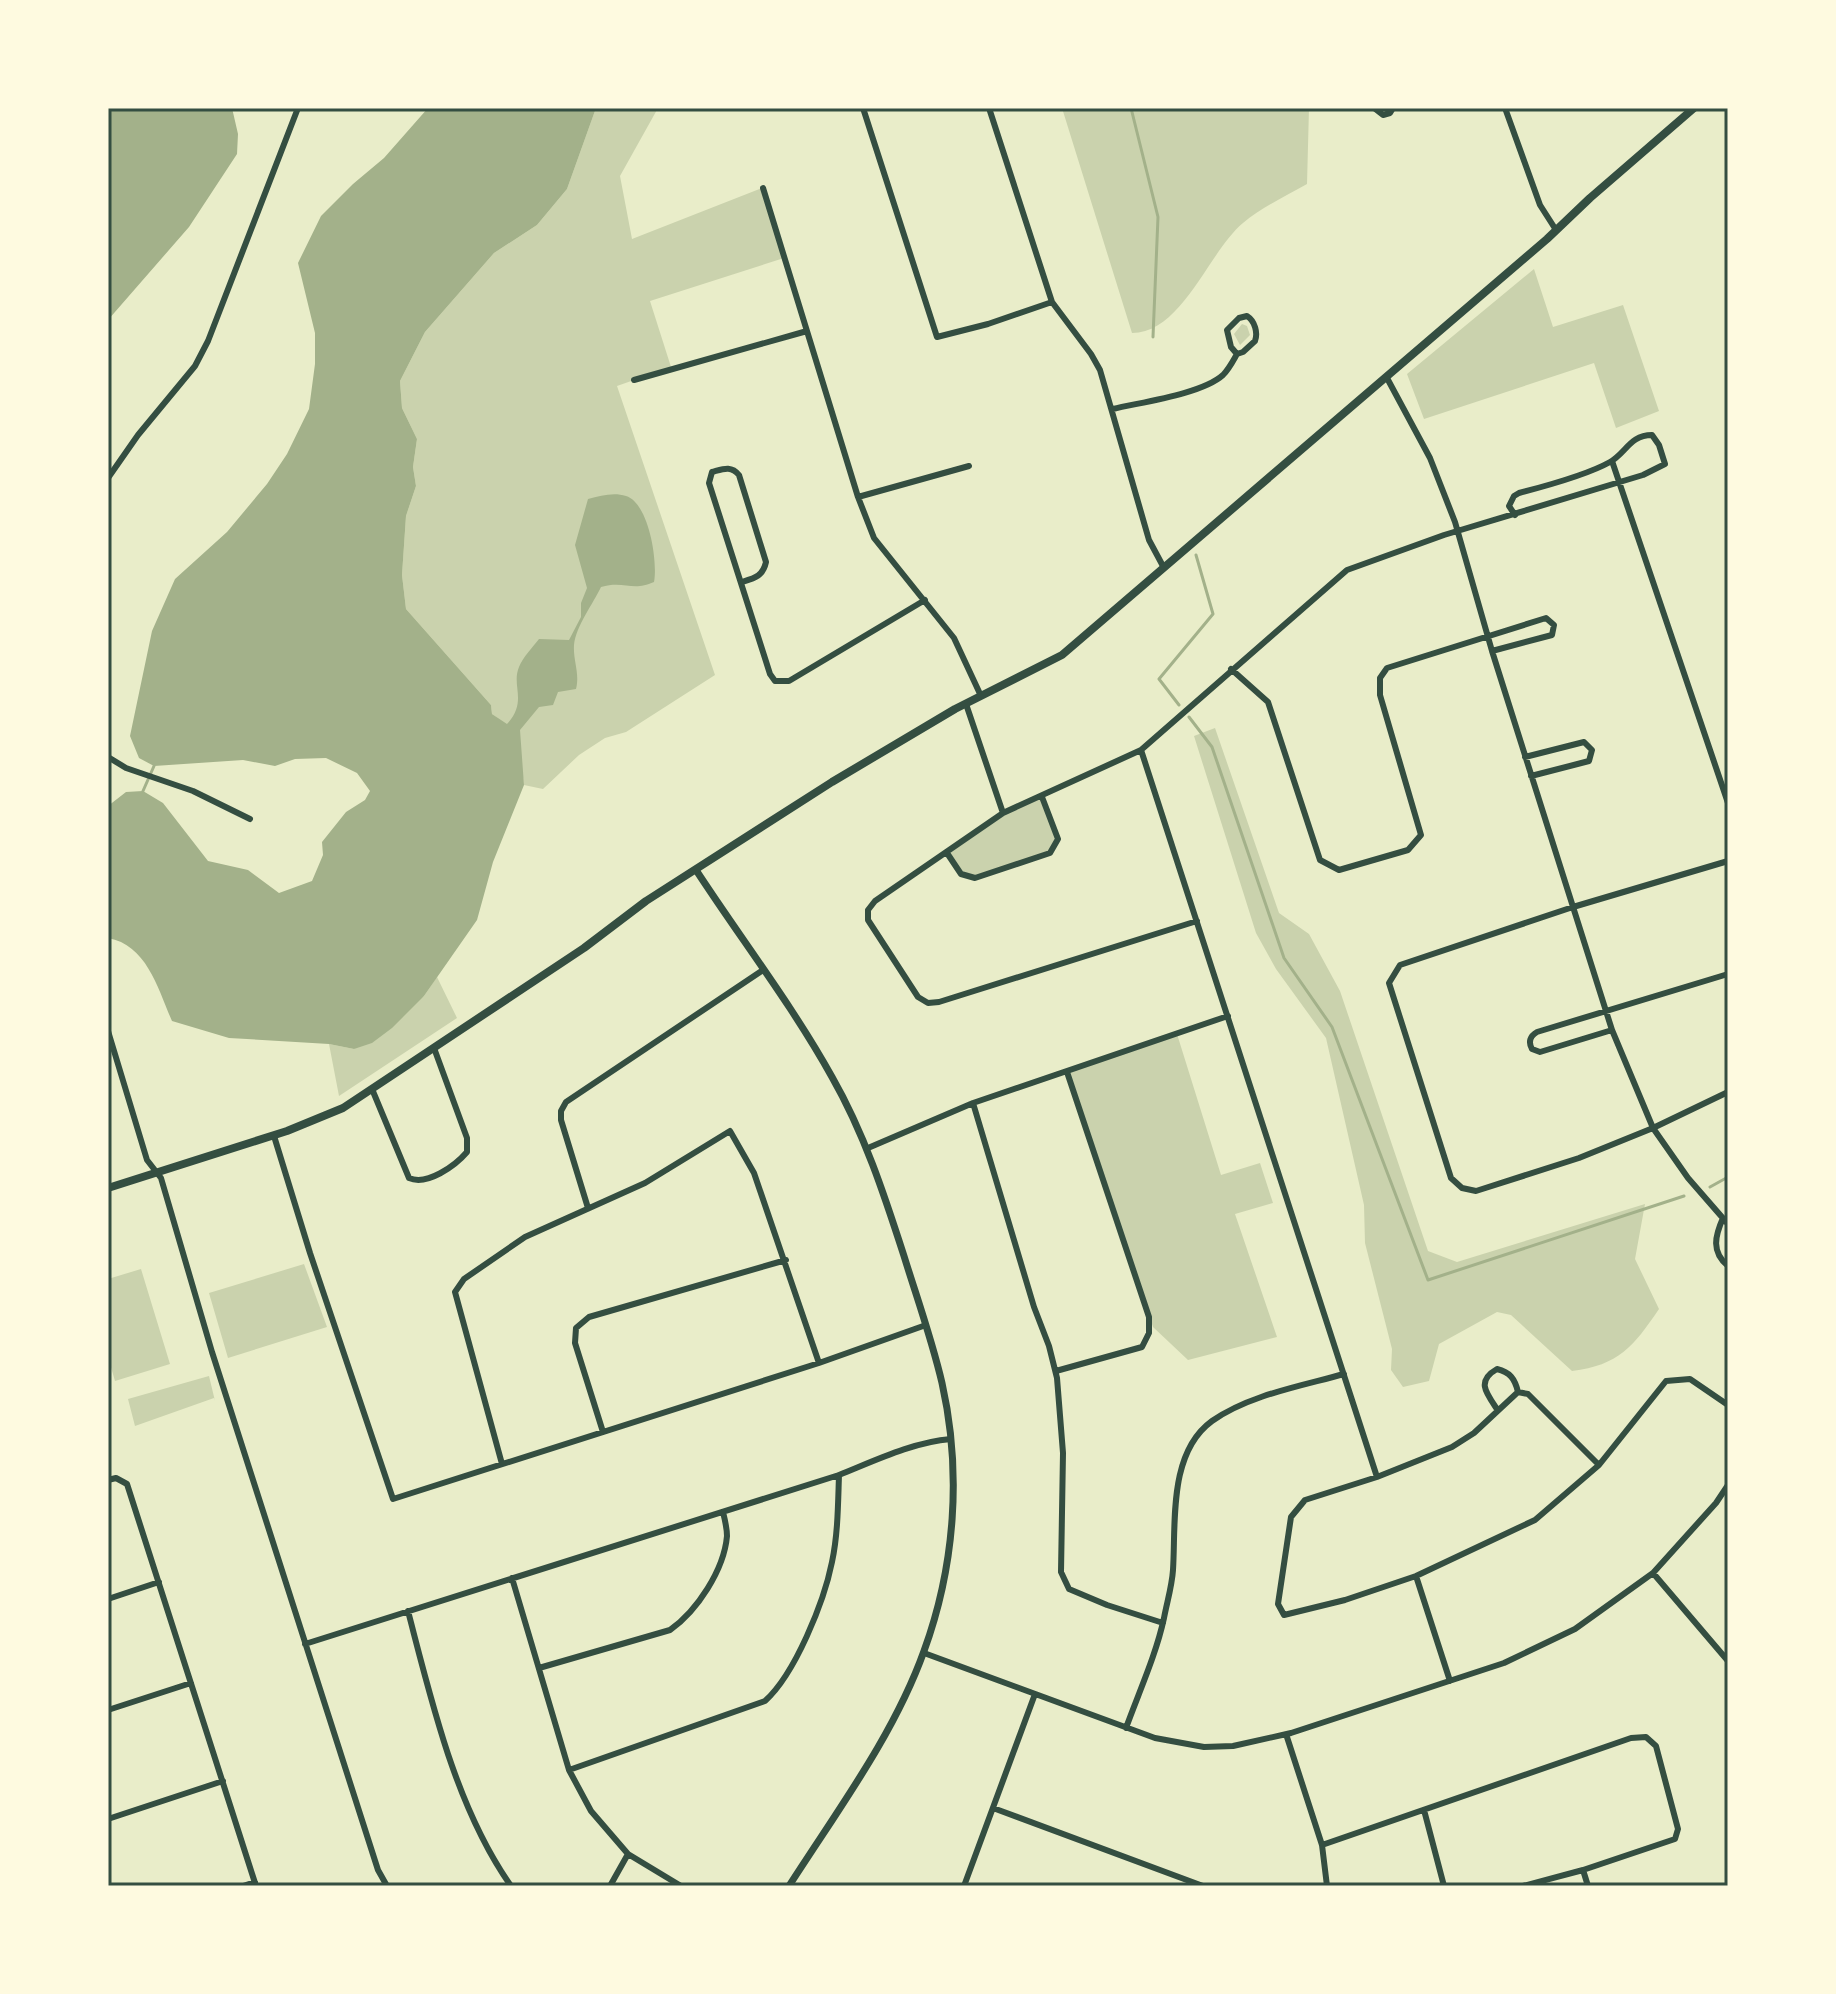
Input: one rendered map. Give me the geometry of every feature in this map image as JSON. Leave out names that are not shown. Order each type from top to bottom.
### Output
[{"type":"main road","points":[[108,1188],[274,1136],[327,1116],[593,941],[646,901],[853,769],[966,704],[1062,655],[1387,378],[1694,108]]},
{"type":"street","points":[[108,478],[138,435],[195,366],[208,341],[298,108]]},
{"type":"street","points":[[863,108],[937,337],[988,324],[1052,302]]},
{"type":"street","points":[[989,108],[1052,302],[1096,362],[1113,409],[1149,540],[1164,568]]},
{"type":"street","points":[[1374,108],[1383,115],[1393,108]]},
{"type":"street","points":[[1505,108],[1540,205],[1556,230]]},
{"type":"street","points":[[763,188],[858,497],[874,538],[958,644],[981,696]]},
{"type":"street","points":[[1113,409],[1207,385],[1226,372],[1237,354],[1256,339],[1253,322],[1247,316],[1239,318],[1227,330],[1231,347],[1237,354]]},
{"type":"street","points":[[634,380],[807,331]]},
{"type":"street","points":[[1387,378],[1430,458],[1458,532],[1487,635],[1612,1030],[1653,1128],[1688,1178],[1726,1221],[1715,1242],[1717,1251],[1728,1266]]},
{"type":"street","points":[[1197,921],[928,1003],[918,997],[868,920],[868,910],[875,901],[1003,813],[1141,750],[1347,570],[1515,515],[1620,479],[1643,475],[1665,464],[1659,445],[1652,435],[1644,435],[1634,440],[1612,461],[1516,495],[1509,506],[1515,515]]},
{"type":"street","points":[[1612,461],[1728,803]]},
{"type":"street","points":[[858,497],[969,466]]},
{"type":"street","points":[[742,582],[757,578],[764,571],[766,562],[739,475],[735,470],[726,468],[712,472],[709,483],[770,674],[779,683],[789,681],[925,600]]},
{"type":"street","points":[[1231,669],[1268,702],[1320,860],[1339,870],[1408,850],[1421,835],[1380,695],[1380,678],[1387,668],[1487,635],[1546,618],[1554,625],[1552,635],[1492,651]]},
{"type":"street","points":[[966,704],[1003,813]]},
{"type":"street","points":[[1525,757],[1584,742],[1592,750],[1589,761],[1531,776]]},
{"type":"street","points":[[1141,750],[1377,1477]]},
{"type":"street","points":[[108,757],[126,768],[193,791],[250,819]]},
{"type":"street","points":[[947,853],[961,874],[975,878],[1050,853],[1058,839],[1042,797]]},
{"type":"street","points":[[1728,861],[1573,907],[1400,965],[1389,983],[1451,1178],[1462,1188],[1476,1191],[1579,1158],[1653,1128],[1728,1092]]},
{"type":"street","points":[[696,870],[832,1077],[868,1148],[926,1325],[942,1385],[951,1439],[953,1488],[948,1554],[937,1611],[924,1653],[891,1723],[789,1886]]},
{"type":"street","points":[[588,1208],[561,1120],[561,1111],[566,1102],[763,970]]},
{"type":"street","points":[[1612,1030],[1540,1052],[1534,1051],[1529,1044],[1534,1033],[1728,974]]},
{"type":"street","points":[[868,1148],[973,1103],[1228,1016]]},
{"type":"street","points":[[108,1031],[147,1160],[164,1188],[212,1352],[305,1644],[378,1870],[387,1886]]},
{"type":"street","points":[[372,1089],[409,1178],[425,1180],[458,1161],[467,1152],[467,1138],[434,1048]]},
{"type":"street","points":[[1056,1371],[1142,1347],[1149,1333],[1149,1317],[1067,1072]]},
{"type":"street","points":[[973,1103],[1056,1371],[1063,1453],[1061,1572],[1069,1589],[1163,1623]]},
{"type":"street","points":[[502,1464],[455,1292],[464,1279],[525,1237],[645,1183],[730,1131],[754,1173],[819,1363]]},
{"type":"street","points":[[274,1136],[393,1499],[819,1363],[926,1325]]},
{"type":"street","points":[[603,1432],[575,1343],[576,1328],[589,1317],[786,1260]]},
{"type":"street","points":[[1497,1409],[1484,1390],[1483,1381],[1487,1374],[1497,1369],[1508,1371],[1518,1392]]},
{"type":"street","points":[[1126,1728],[1163,1623],[1173,1574],[1176,1500],[1183,1462],[1196,1439],[1211,1422],[1253,1401],[1344,1374]]},
{"type":"street","points":[[1518,1392],[1474,1433],[1452,1447],[1377,1477],[1305,1500],[1291,1517],[1278,1604],[1284,1615],[1345,1600],[1416,1576],[1535,1520],[1599,1465],[1666,1381],[1690,1379],[1728,1405]]},
{"type":"street","points":[[1518,1392],[1528,1394],[1599,1465]]},
{"type":"street","points":[[305,1644],[839,1475],[934,1441],[951,1439]]},
{"type":"street","points":[[569,1770],[765,1701],[775,1692],[804,1642],[832,1562],[838,1518],[839,1475]]},
{"type":"street","points":[[108,1480],[116,1478],[127,1484],[256,1884],[243,1886]]},
{"type":"street","points":[[924,1653],[1171,1742],[1204,1747],[1233,1746],[1286,1734],[1504,1663],[1575,1629],[1653,1573],[1716,1503],[1728,1485]]},
{"type":"street","points":[[539,1668],[670,1630],[687,1619],[703,1597],[724,1551],[727,1533],[723,1512]]},
{"type":"street","points":[[1653,1573],[1728,1661]]},
{"type":"street","points":[[1416,1576],[1450,1681]]},
{"type":"street","points":[[512,1578],[569,1770],[591,1811],[628,1854],[681,1886]]},
{"type":"street","points":[[108,1599],[159,1582]]},
{"type":"street","points":[[408,1611],[433,1707],[459,1781],[494,1861],[511,1886]]},
{"type":"street","points":[[108,1710],[191,1683]]},
{"type":"street","points":[[964,1886],[1035,1694]]},
{"type":"street","points":[[1286,1734],[1322,1845],[1327,1886]]},
{"type":"street","points":[[1322,1845],[1631,1738],[1646,1737],[1656,1746],[1678,1829],[1675,1839],[1583,1870],[1523,1886]]},
{"type":"street","points":[[108,1819],[223,1781]]},
{"type":"street","points":[[993,1808],[1203,1886]]},
{"type":"street","points":[[1424,1810],[1444,1886]]},
{"type":"street","points":[[610,1886],[628,1854]]},
{"type":"street","points":[[1583,1870],[1588,1886]]},
{"type":"shaded area","points":[[108,108],[232,108],[238,134],[237,154],[189,227],[108,320]]},
{"type":"shaded area","points":[[428,108],[596,108],[567,189],[537,225],[494,253],[425,332],[400,381],[402,408],[417,439],[413,467],[416,486],[406,516],[402,575],[406,609],[491,705],[492,714],[507,724],[517,708],[517,674],[526,656],[539,639],[569,640],[581,617],[581,603],[587,588],[575,545],[588,499],[616,494],[634,501],[650,534],[655,561],[654,582],[640,586],[601,587],[575,638],[576,689],[558,692],[553,705],[539,707],[520,730],[524,785],[493,862],[477,920],[424,996],[392,1028],[372,1043],[354,1049],[329,1044],[229,1038],[172,1021],[142,959],[121,942],[108,938],[108,806],[126,792],[143,791],[163,803],[208,861],[248,870],[279,893],[312,881],[323,855],[322,842],[346,812],[365,800],[370,791],[357,773],[326,758],[295,759],[275,766],[243,760],[154,766],[139,758],[130,736],[152,631],[175,579],[227,532],[267,484],[287,454],[309,409],[315,364],[315,333],[298,263],[321,216],[384,158]]},
{"type":"shaded area","points":[[596,108],[658,108],[620,176],[632,239],[762,188],[784,258],[650,301],[671,367],[617,386],[715,675],[626,732],[605,738],[579,755],[543,789],[524,785],[519,754],[507,728],[492,714],[491,705],[406,609],[402,575],[406,516],[416,486],[413,467],[417,439],[402,408],[400,381],[425,332],[494,253],[537,225],[567,189]]},
{"type":"shaded area","points":[[1062,108],[1309,108],[1307,184],[1243,223],[1166,320],[1150,329],[1132,333]]},
{"type":"shaded area","points":[[1534,269],[1553,327],[1623,305],[1659,411],[1616,428],[1594,363],[1424,419],[1407,374]]},
{"type":"shaded area","points":[[1242,324],[1247,326],[1250,335],[1240,345],[1234,334]]},
{"type":"shaded area","points":[[1215,728],[1279,913],[1309,934],[1340,991],[1428,1251],[1457,1262],[1645,1204],[1635,1259],[1659,1309],[1632,1344],[1613,1359],[1572,1371],[1511,1315],[1497,1312],[1439,1344],[1429,1381],[1403,1387],[1391,1370],[1392,1349],[1365,1243],[1364,1205],[1326,1038],[1276,969],[1256,933],[1194,736]]},
{"type":"shaded area","points":[[1042,797],[1058,839],[1050,853],[975,878],[961,874],[947,853],[1003,813]]},
{"type":"shaded area","points":[[437,977],[457,1018],[339,1096],[329,1044],[354,1049],[424,996]]},
{"type":"shaded area","points":[[1177,1034],[1221,1175],[1260,1163],[1273,1203],[1235,1214],[1277,1337],[1188,1360],[1153,1327],[1067,1072]]},
{"type":"shaded area","points":[[304,1264],[327,1327],[228,1358],[209,1293]]},
{"type":"shaded area","points":[[141,1269],[170,1364],[115,1381],[108,1357],[108,1279]]},
{"type":"shaded area","points":[[209,1376],[215,1401],[214,1398],[135,1426],[128,1399]]},
{"type":"waterway","points":[[1131,108],[1158,217],[1153,337]]},
{"type":"waterway","points":[[1179,705],[1159,679],[1213,614],[1196,555]]},
{"type":"waterway","points":[[1189,717],[1212,747],[1284,958],[1332,1027],[1428,1280],[1684,1196]]},
{"type":"waterway","points":[[143,791],[154,766]]},
{"type":"waterway","points":[[1710,1187],[1728,1177]]}]
